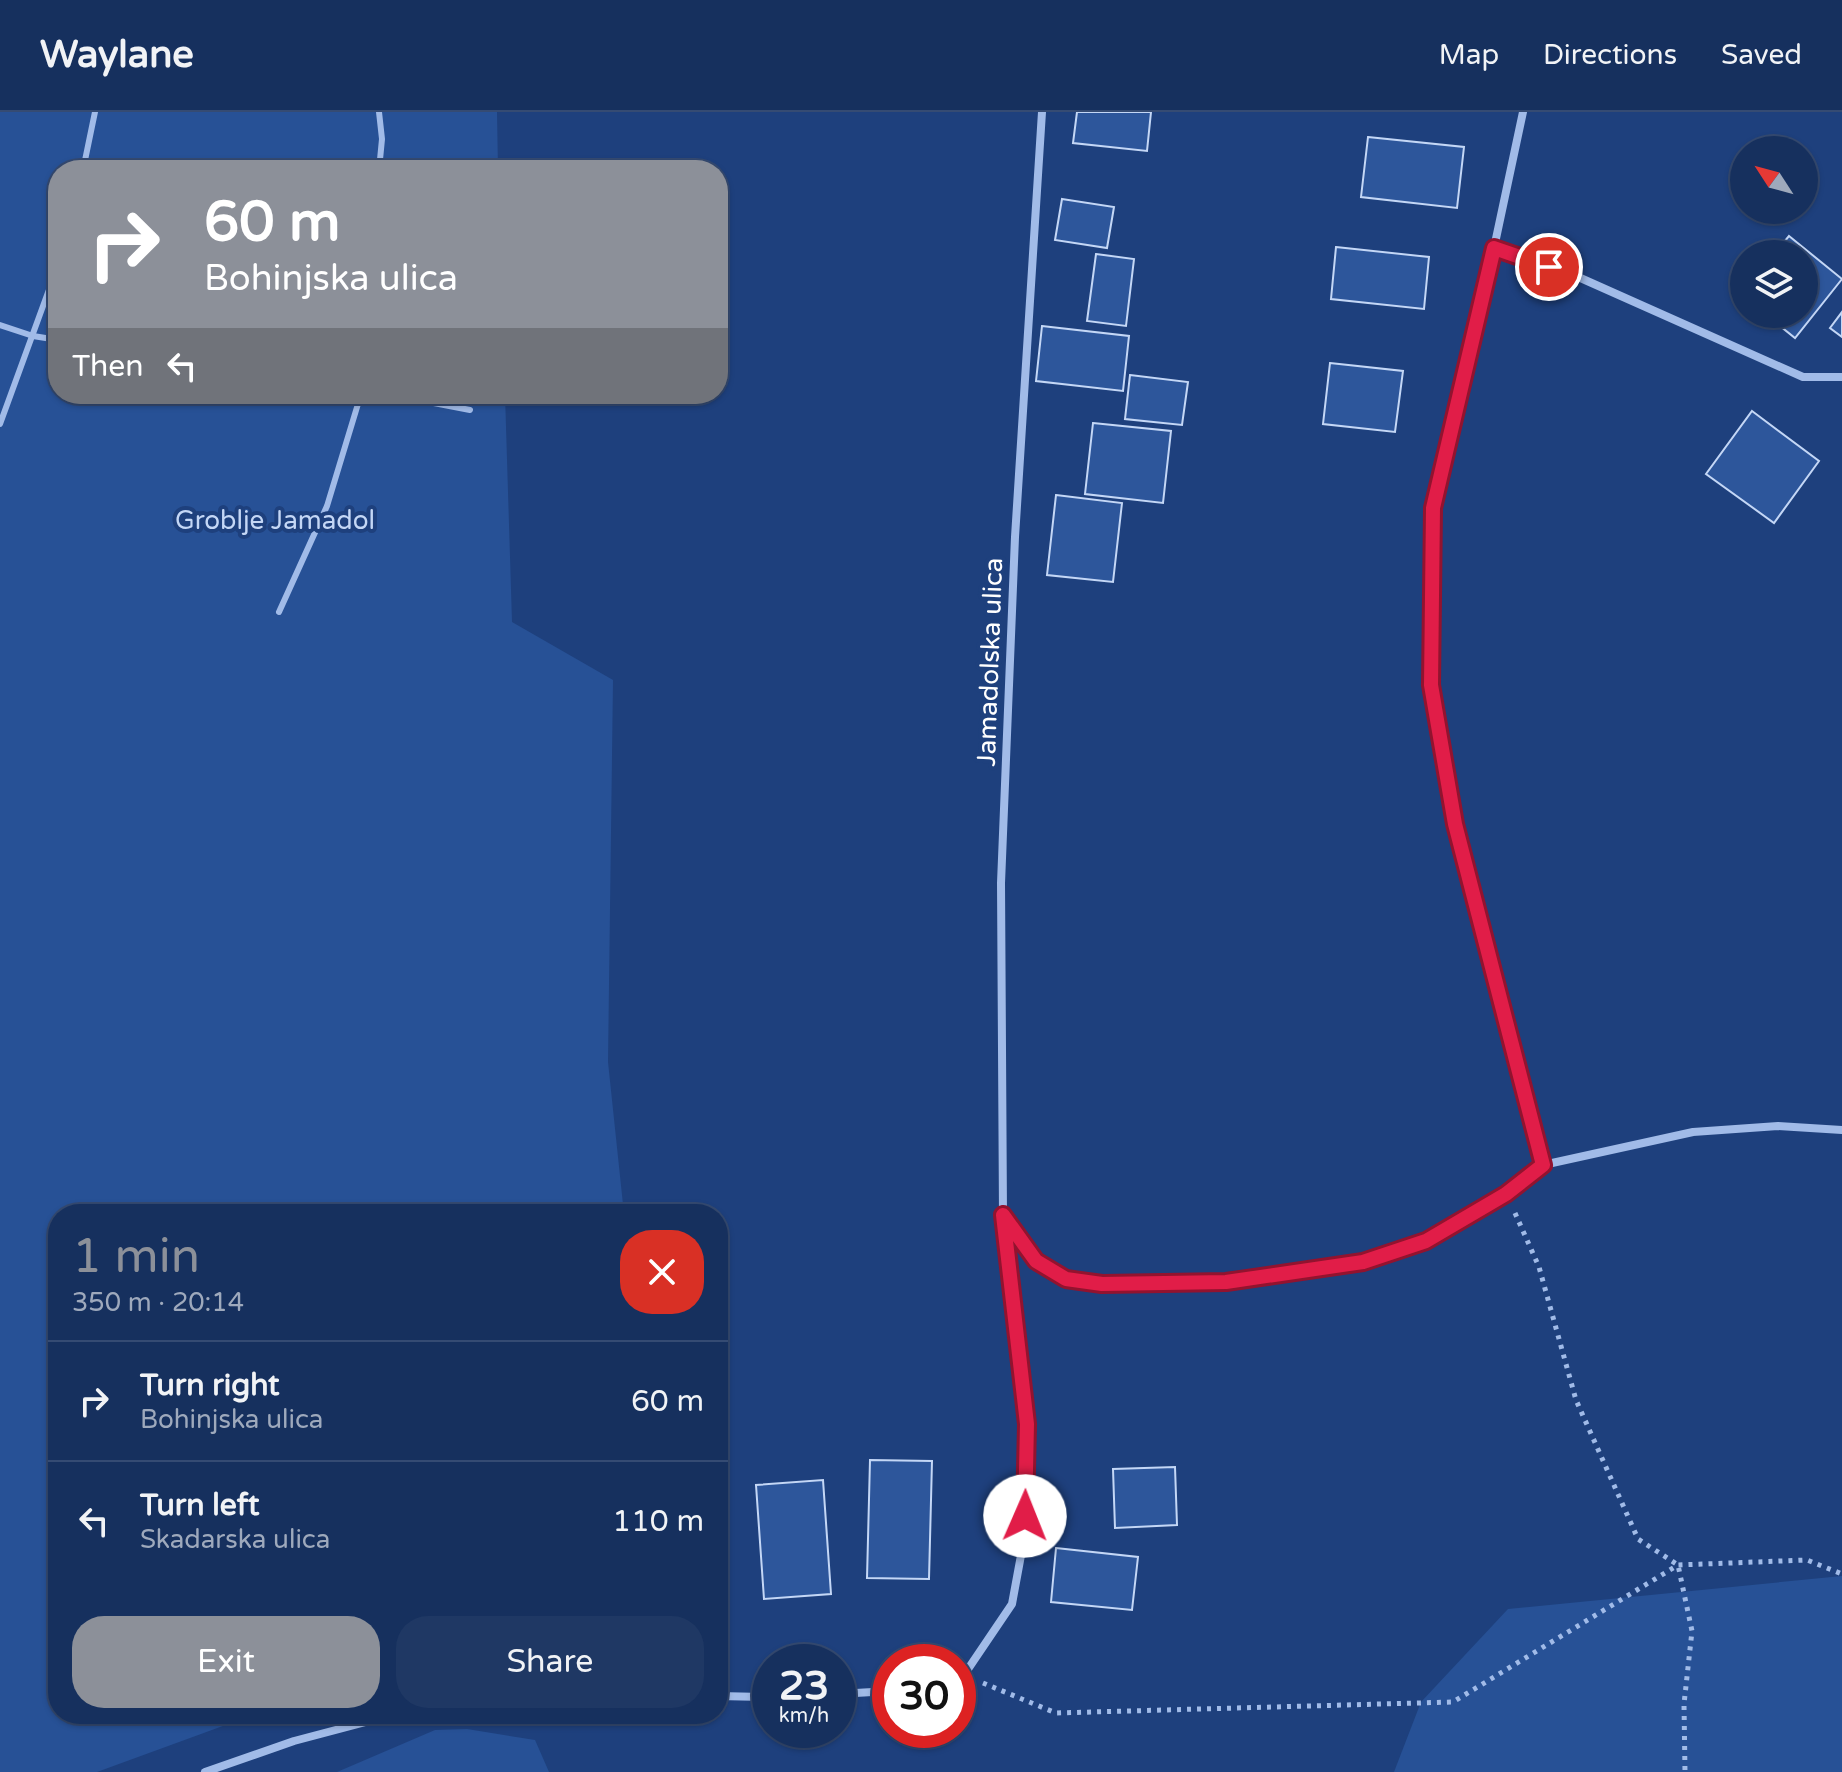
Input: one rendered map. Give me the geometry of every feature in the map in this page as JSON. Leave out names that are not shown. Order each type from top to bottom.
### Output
[{"type":"street","name":"Jamadolska ulica","points":[[976,1655],[1012,1604],[1024,1539],[1027,1424],[1003,1215],[1001,883],[1015,537],[1042,112]]},
{"type":"street","points":[[1523,112],[1433,508],[1431,685],[1455,824],[1543,1165]]},
{"type":"street","points":[[1494,248],[1576,276],[1803,377],[1842,377]]},
{"type":"street","points":[[1003,1215],[1036,1261],[1066,1279],[1102,1284],[1226,1282],[1363,1262],[1426,1241],[1506,1194],[1543,1165],[1693,1132],[1778,1126],[1842,1130]]},
{"type":"street","points":[[728,1696],[752,1697]]},
{"type":"street","points":[[205,1772],[294,1741],[358,1724]]},
{"type":"lane","points":[[85,160],[95,112]]},
{"type":"lane","points":[[379,112],[382,139],[380,160]]},
{"type":"lane","points":[[0,424],[48,293]]},
{"type":"lane","points":[[0,325],[48,338]]},
{"type":"lane","points":[[279,612],[327,506],[358,404]]},
{"type":"lane","points":[[439,404],[470,410]]},
{"type":"path","points":[[1506,1194],[1539,1267],[1576,1400],[1638,1539],[1678,1565],[1692,1631],[1684,1704],[1685,1772]]},
{"type":"path","points":[[976,1682],[1056,1713],[1453,1702],[1678,1565],[1807,1560],[1842,1574]]},
{"type":"green space","name":"Groblje Jamadol","points":[[0,112],[497,112],[498,160],[48,160],[48,404],[505,404],[512,622],[613,680],[608,1062],[623,1204],[48,1204],[48,1724],[228,1724],[97,1772],[0,1772]]},
{"type":"green space","points":[[1842,1576],[1842,1772],[1394,1772],[1421,1702],[1508,1609]]},
{"type":"green space","points":[[467,1729],[535,1740],[549,1772],[337,1772],[435,1730]]},
{"type":"building","points":[[1077,112],[1151,112],[1147,151],[1073,143]]},
{"type":"building","points":[[1368,137],[1464,147],[1457,208],[1361,197]]},
{"type":"building","points":[[1062,199],[1114,207],[1107,248],[1055,240]]},
{"type":"building","points":[[1336,247],[1429,257],[1424,309],[1331,299]]},
{"type":"building","points":[[1096,254],[1134,259],[1126,326],[1087,321]]},
{"type":"building","points":[[1818,260],[1842,279],[1818,309]]},
{"type":"building","points":[[1842,312],[1842,337],[1830,328]]},
{"type":"building","points":[[1042,326],[1129,336],[1123,391],[1036,381]]},
{"type":"building","points":[[1782,328],[1803,328],[1795,338]]},
{"type":"building","points":[[1330,363],[1403,371],[1395,432],[1323,424]]},
{"type":"building","points":[[1130,375],[1188,382],[1182,425],[1125,419]]},
{"type":"building","points":[[1752,411],[1819,461],[1774,523],[1706,474]]},
{"type":"building","points":[[1093,423],[1171,431],[1163,503],[1085,494]]},
{"type":"building","points":[[1056,495],[1122,503],[1113,582],[1047,575]]},
{"type":"building","points":[[870,1460],[932,1461],[929,1579],[867,1578]]},
{"type":"building","points":[[1175,1467],[1177,1525],[1115,1528],[1113,1469]]},
{"type":"building","points":[[823,1480],[831,1594],[764,1599],[756,1485]]},
{"type":"building","points":[[1056,1548],[1138,1557],[1132,1610],[1051,1602]]},
{"type":"route","points":[[1025,1516],[1027,1424],[1003,1215],[1036,1261],[1066,1279],[1102,1284],[1226,1282],[1363,1262],[1426,1241],[1506,1194],[1543,1165],[1455,824],[1431,685],[1433,508],[1494,248],[1549,267]]}]
